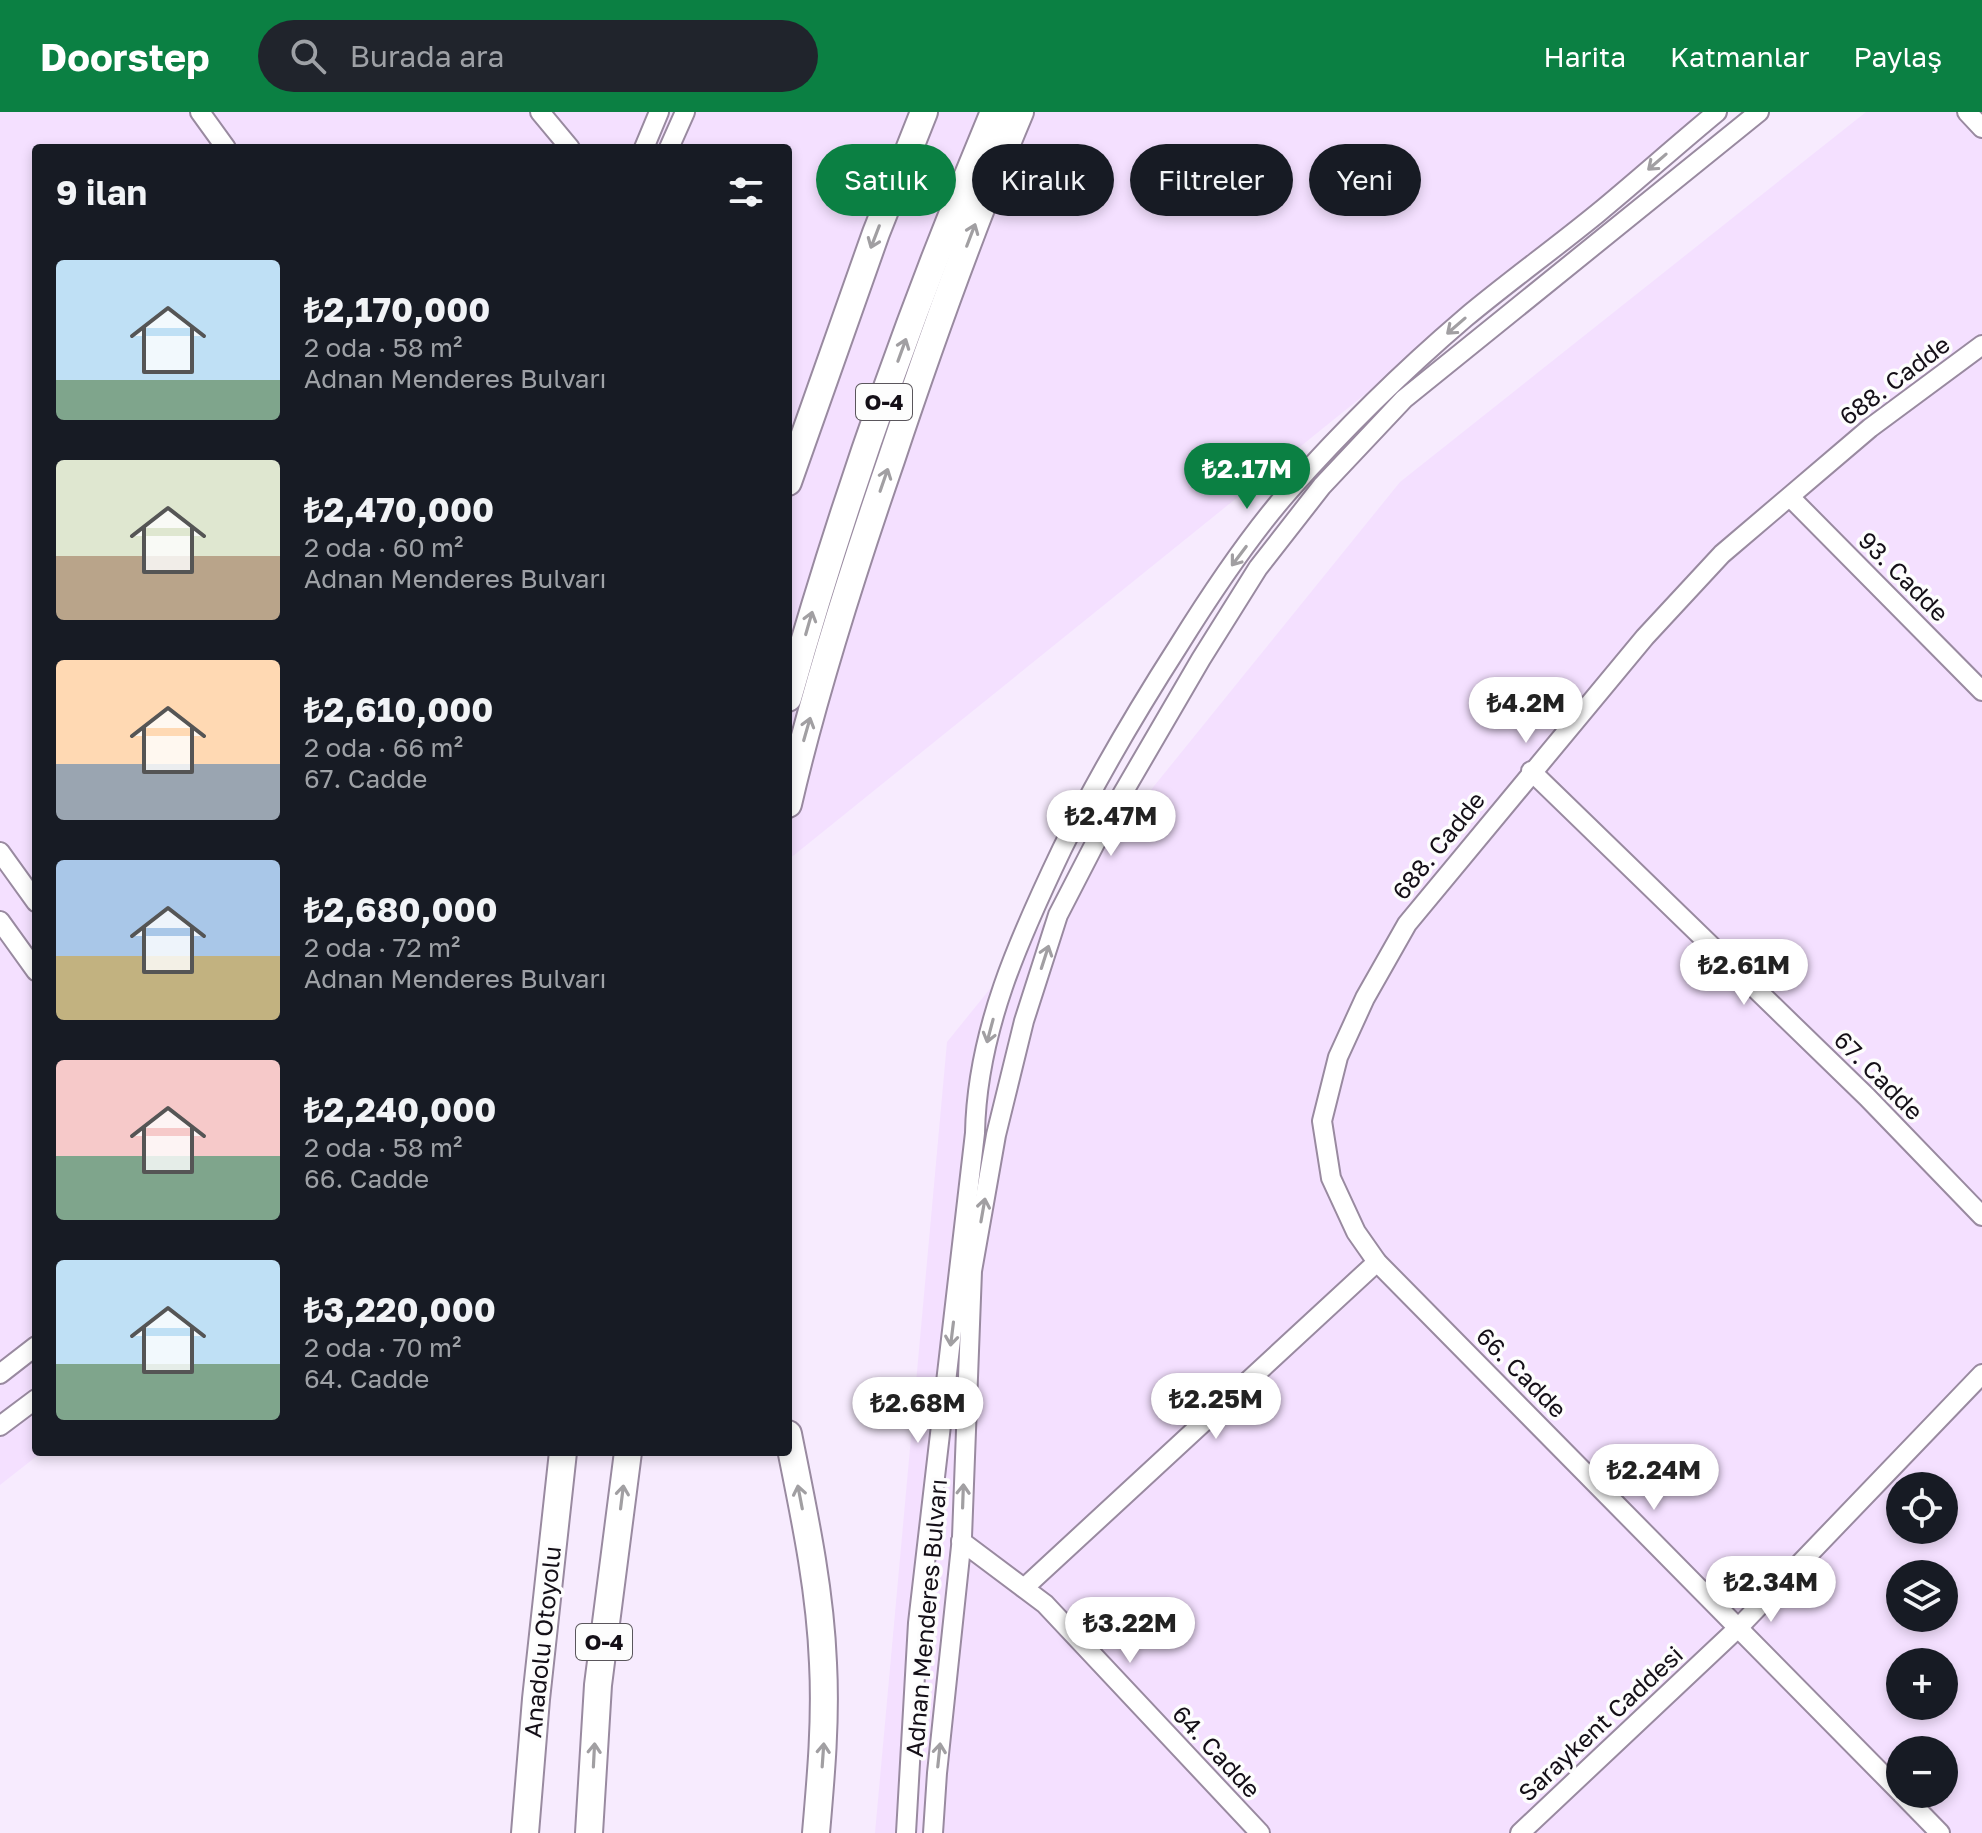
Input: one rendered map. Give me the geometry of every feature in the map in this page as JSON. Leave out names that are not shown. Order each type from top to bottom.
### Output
[{"type":"highway","name":"O-4","points":[[792,471],[876,233],[924,112]]},
{"type":"highway","name":"O-4","points":[[792,684],[818,593],[900,355],[994,112]]},
{"type":"highway","points":[[792,789],[830,645],[879,494],[941,312],[1020,112]]},
{"type":"highway","points":[[792,1455],[809,1544],[823,1661],[824,1746],[816,1833]]},
{"type":"highway","name":"Anadolu Otoyolu","points":[[525,1833],[563,1456]]},
{"type":"highway","name":"O-4","points":[[589,1833],[598,1685],[627,1456]]},
{"type":"street","points":[[200,112],[223,144]]},
{"type":"street","points":[[540,112],[567,144]]},
{"type":"street","points":[[646,144],[659,112]]},
{"type":"street","points":[[671,144],[685,112]]},
{"type":"street","points":[[906,1833],[918,1623],[975,1133],[976,1098],[981,1062],[999,998],[1033,910],[1095,782],[1138,709],[1216,586],[1287,493],[1407,370],[1717,112]]},
{"type":"street","name":"Adnan Menderes Bulvarı","points":[[933,1833],[961,1541],[972,1271],[996,1135],[1024,1021],[1058,915],[1106,822],[1201,659],[1258,568],[1322,486],[1404,399],[1759,112]]},
{"type":"street","points":[[1967,112],[1982,128]]},
{"type":"street","name":"688. Cadde","points":[[1377,1262],[1356,1232],[1331,1178],[1322,1121],[1338,1057],[1365,998],[1407,924],[1645,637],[1722,554],[1870,428],[1982,345]]},
{"type":"street","name":"93. Cadde","points":[[1790,497],[1982,691]]},
{"type":"street","name":"67. Cadde","points":[[1531,771],[1867,1097],[1982,1216]]},
{"type":"street","points":[[0,852],[32,896]]},
{"type":"street","points":[[0,921],[32,965]]},
{"type":"street","points":[[1024,1588],[1377,1262]]},
{"type":"street","name":"66. Cadde","points":[[1377,1262],[1886,1778]]},
{"type":"street","points":[[0,1374],[32,1349]]},
{"type":"street","name":"Saraykent Caddesi","points":[[1520,1833],[1739,1627],[1982,1374]]},
{"type":"street","points":[[0,1426],[32,1402]]},
{"type":"street","name":"64. Cadde","points":[[961,1541],[1045,1604],[1260,1833]]},
{"type":"street","name":"66. Cadde","points":[[1916,1808],[1940,1833]]},
{"type":"shaded area","points":[[0,112],[1715,112],[792,857],[792,144],[32,144],[32,1456],[37,1456],[0,1485]]},
{"type":"shaded area","points":[[1866,112],[1982,112],[1982,1833],[875,1833],[947,1042],[1400,482]]}]
